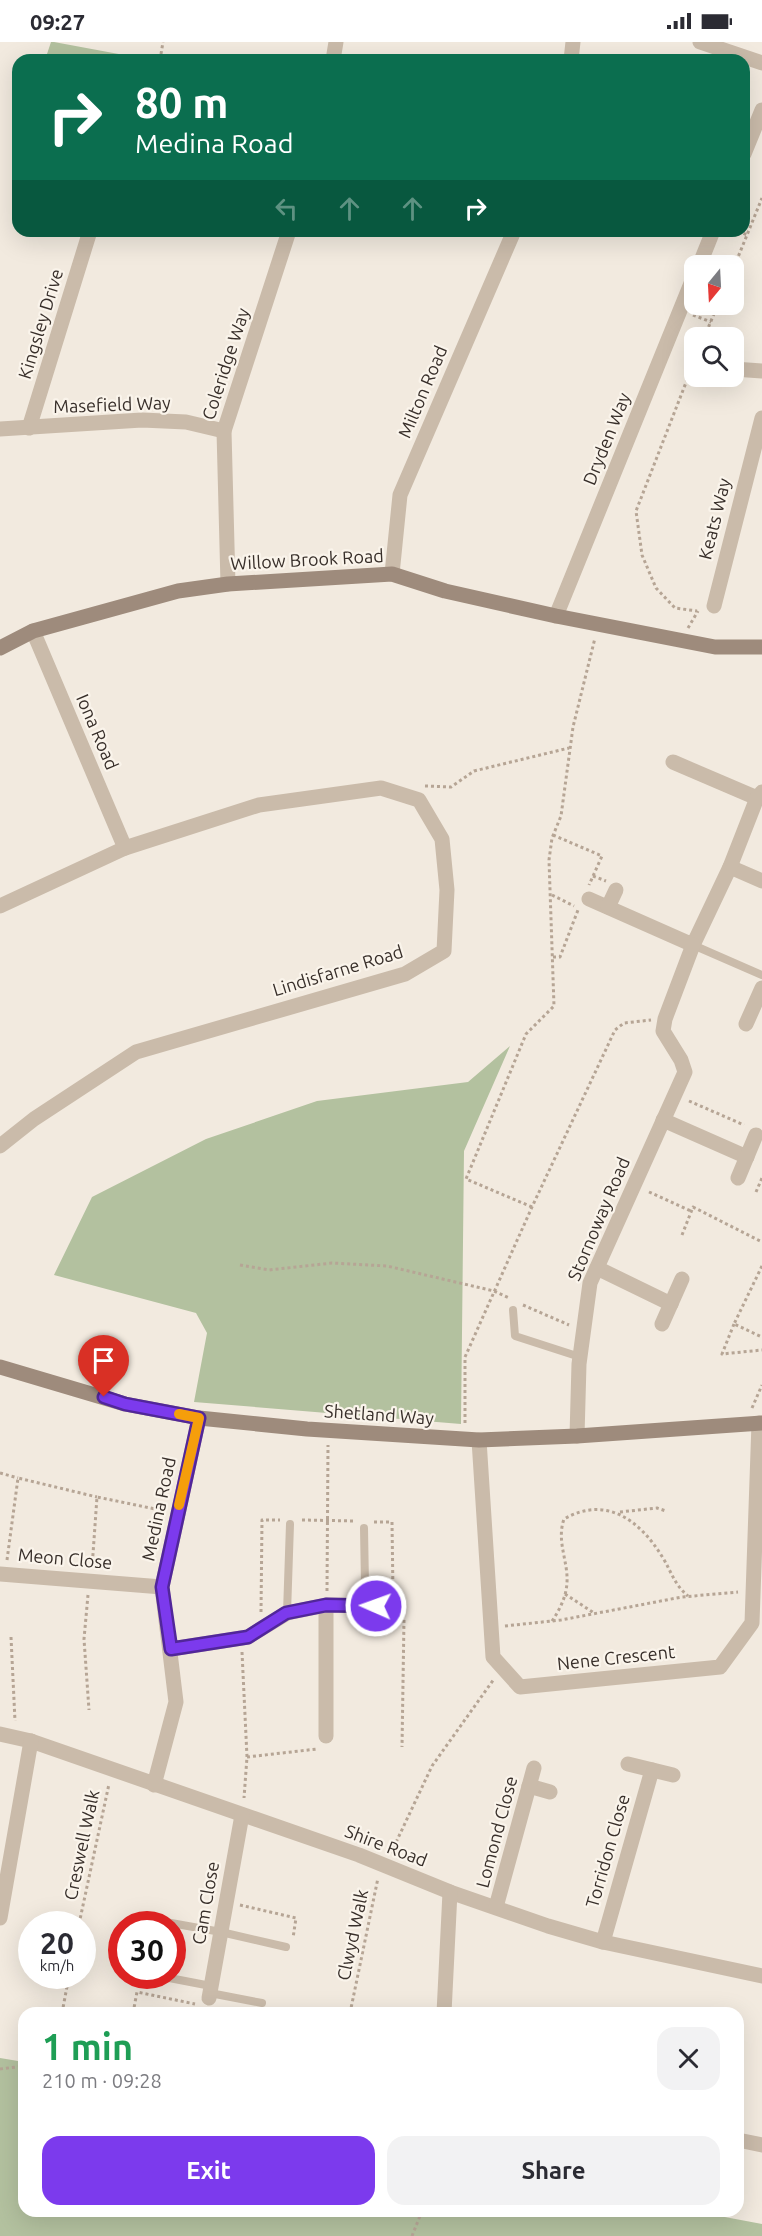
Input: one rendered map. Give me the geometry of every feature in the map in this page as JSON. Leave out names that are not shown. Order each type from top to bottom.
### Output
[{"type":"street","points":[[700,42],[735,54]]},
{"type":"street","points":[[750,139],[762,110]]},
{"type":"street","name":"Kingsley Drive","points":[[29,428],[88,237]]},
{"type":"street","name":"Coleridge Way","points":[[228,584],[224,431],[287,237]]},
{"type":"street","name":"Milton Road","points":[[392,574],[400,495],[511,237]]},
{"type":"street","points":[[703,255],[711,237]]},
{"type":"street","name":"Dryden Way","points":[[556,616],[684,301]]},
{"type":"street","points":[[744,370],[762,371]]},
{"type":"street","name":"Keats Way","points":[[714,606],[759,443],[762,418]]},
{"type":"street","name":"Masefield Way","points":[[0,429],[142,420],[186,422],[224,431]]},
{"type":"street","name":"Willow Brook Road","points":[[0,648],[33,631],[178,591],[228,584],[392,574],[445,591],[556,616],[715,647],[762,647]]},
{"type":"street","name":"Iona Road","points":[[33,631],[125,848]]},
{"type":"street","points":[[665,1019],[693,945],[730,867],[759,795],[673,762]]},
{"type":"street","name":"Lindisfarne Road","points":[[0,906],[125,848],[259,805],[381,788],[419,800],[441,839],[447,890],[444,951],[405,974],[136,1052],[34,1119],[0,1146]]},
{"type":"street","points":[[730,867],[762,880]]},
{"type":"street","points":[[608,907],[616,890]]},
{"type":"street","points":[[585,899],[693,945]]},
{"type":"street","points":[[746,1024],[762,988]]},
{"type":"street","name":"Stornoway Road","points":[[577,1436],[582,1331],[590,1283],[685,1072],[681,1060],[663,1031],[665,1019]]},
{"type":"street","points":[[663,1120],[747,1157]]},
{"type":"street","points":[[738,1178],[747,1157],[752,1131]]},
{"type":"street","points":[[597,1268],[671,1304]]},
{"type":"street","points":[[662,1324],[682,1279]]},
{"type":"street","name":"Shetland Way","points":[[0,1367],[125,1404],[199,1418],[328,1431],[472,1440],[577,1436],[757,1423]]},
{"type":"street","name":"Medina Road","points":[[154,1785],[176,1702],[162,1587],[199,1418]]},
{"type":"street","name":"Nene Crescent","points":[[472,1440],[493,1657],[520,1687],[720,1667],[752,1623],[757,1423]]},
{"type":"street","name":"Meon Close","points":[[3,1574],[162,1587]]},
{"type":"street","points":[[363,1606],[365,1585]]},
{"type":"street","points":[[326,1605],[326,1736]]},
{"type":"street","points":[[171,1649],[248,1637],[286,1613],[326,1605],[389,1606]]},
{"type":"street","name":"Shire Road","points":[[7,1736],[31,1741],[381,1863],[450,1892],[496,1906],[548,1926],[603,1942],[762,1976]]},
{"type":"street","points":[[0,1918],[31,1741]]},
{"type":"street","points":[[628,1764],[673,1775]]},
{"type":"street","name":"Lomond Close","points":[[496,1906],[534,1768]]},
{"type":"street","name":"Torridon Close","points":[[603,1942],[652,1770]]},
{"type":"street","points":[[530,1786],[550,1792]]},
{"type":"street","name":"Cam Close","points":[[207,1995],[242,1815]]},
{"type":"street","points":[[444,2007],[450,1892]]},
{"type":"street","points":[[744,2141],[762,2145]]},
{"type":"lane","points":[[693,945],[762,975]]},
{"type":"lane","points":[[513,1310],[515,1336],[580,1357]]},
{"type":"lane","points":[[286,1613],[289,1522]]},
{"type":"lane","points":[[364,1528],[365,1585]]},
{"type":"lane","points":[[186,1926],[289,1944]]},
{"type":"lane","points":[[186,1987],[207,1995],[262,2003]]},
{"type":"path","points":[[750,228],[762,198]]},
{"type":"path","points":[[739,255],[746,237]]},
{"type":"path","points":[[684,387],[636,511],[642,555],[656,588],[675,608],[697,611],[714,606]]},
{"type":"path","points":[[682,640],[697,611]]},
{"type":"path","points":[[532,1208],[466,1179],[526,1034],[554,1006],[549,860],[553,835],[561,816],[569,748],[598,624]]},
{"type":"path","points":[[421,786],[451,787],[474,771],[569,748]]},
{"type":"path","points":[[553,835],[602,856],[560,957],[553,957]]},
{"type":"path","points":[[552,894],[585,899]]},
{"type":"path","points":[[472,1440],[465,1357],[532,1208],[615,1030],[624,1023],[665,1019]]},
{"type":"path","points":[[674,1094],[752,1131]]},
{"type":"path","points":[[756,1192],[762,1178]]},
{"type":"path","points":[[633,1186],[692,1211]]},
{"type":"path","points":[[682,1234],[693,1207],[762,1242]]},
{"type":"path","points":[[240,1265],[269,1270],[332,1263],[387,1266],[495,1291],[582,1331]]},
{"type":"path","points":[[762,1266],[722,1354],[762,1350]]},
{"type":"path","points":[[734,1324],[762,1337]]},
{"type":"path","points":[[757,1423],[750,1412],[762,1385]]},
{"type":"path","points":[[326,1605],[328,1431]]},
{"type":"path","points":[[0,1473],[177,1514]]},
{"type":"path","points":[[3,1574],[18,1478]]},
{"type":"path","points":[[89,1710],[84,1639],[97,1497]]},
{"type":"path","points":[[552,1621],[560,1610],[567,1578],[561,1526],[564,1519],[577,1512],[598,1510],[618,1512],[657,1508],[666,1511]]},
{"type":"path","points":[[618,1512],[648,1535],[664,1559],[676,1586],[688,1596]]},
{"type":"path","points":[[260,1629],[262,1520],[289,1522]]},
{"type":"path","points":[[298,1520],[392,1522],[393,1602],[389,1606],[395,1615],[404,1618],[402,1747]]},
{"type":"path","points":[[491,1627],[552,1621],[688,1596],[753,1591]]},
{"type":"path","points":[[565,1594],[594,1614]]},
{"type":"path","points":[[7,1736],[16,1715],[10,1637]]},
{"type":"path","points":[[242,1638],[247,1757],[242,1815]]},
{"type":"path","points":[[381,1863],[432,1766],[502,1668]]},
{"type":"path","points":[[247,1757],[325,1748],[326,1736]]},
{"type":"path","name":"Creswell Walk","points":[[82,1911],[112,1771]]},
{"type":"path","name":"Clwyd Walk","points":[[351,2007],[381,1863]]},
{"type":"path","points":[[226,1902],[296,1918],[289,1944]]},
{"type":"path","points":[[63,2007],[67,1989]]},
{"type":"path","points":[[135,2007],[137,1992],[207,1995]]},
{"type":"path","points":[[0,2069],[18,2067]]},
{"type":"path","points":[[412,2236],[420,2217]]},
{"type":"green space","points":[[51,42],[54,42],[119,54],[47,54]]},
{"type":"green space","points":[[510,1046],[464,1151],[461,1424],[194,1402],[207,1333],[196,1313],[54,1275],[92,1197],[206,1139],[317,1101],[468,1082]]},
{"type":"green space","points":[[0,2058],[18,2061],[18,2217],[725,2217],[762,2224],[762,2236],[0,2236]]},
{"type":"slow traffic","points":[[179,1414],[199,1418],[179,1505]]},
{"type":"route","points":[[104,1397],[125,1404],[199,1418],[162,1587],[171,1649],[248,1637],[286,1613],[326,1605],[376,1606]]}]
